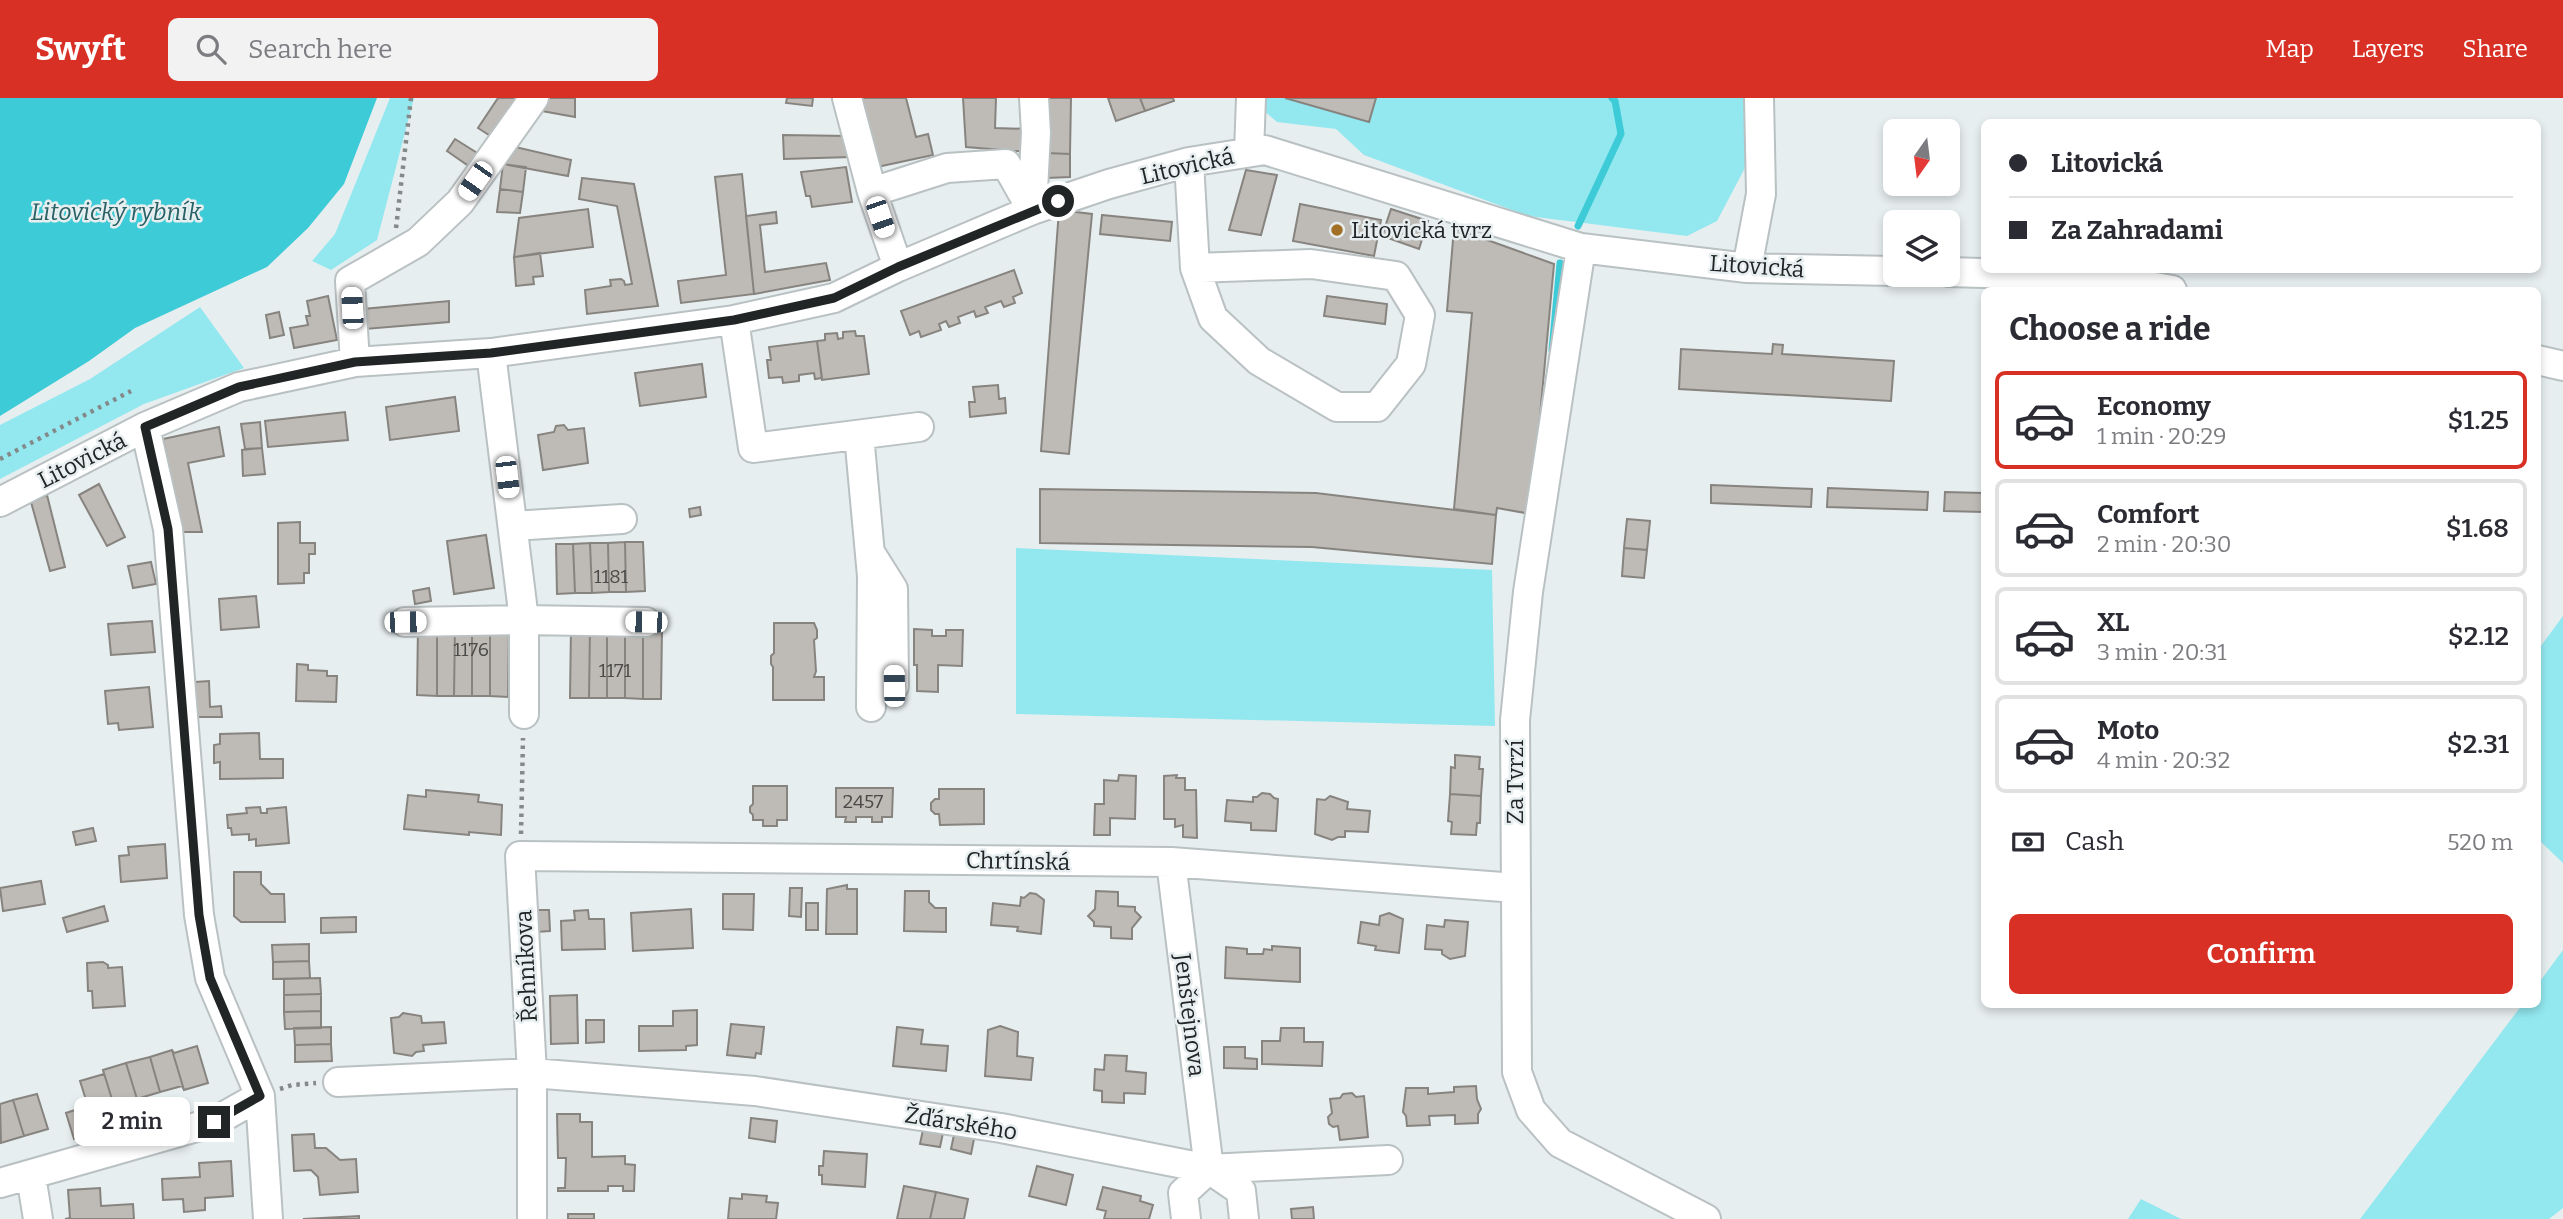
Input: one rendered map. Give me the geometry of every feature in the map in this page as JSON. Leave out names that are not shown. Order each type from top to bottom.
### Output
[{"type":"street","points":[[355,362],[350,281],[418,242],[460,202],[534,98]]},
{"type":"street","points":[[847,98],[872,192],[898,267]]},
{"type":"street","points":[[1032,210],[1036,133],[1034,98]]},
{"type":"street","points":[[1249,152],[1251,98]]},
{"type":"street","points":[[1747,268],[1761,194],[1759,98]]},
{"type":"street","name":"Litovická","points":[[0,502],[145,427],[239,387],[355,362],[491,353],[734,320],[834,298],[898,267],[1032,210],[1109,184],[1189,162],[1265,150],[1581,248],[1747,268],[1883,271]]},
{"type":"street","points":[[1189,162],[1195,268],[1213,318],[1259,361],[1337,407],[1377,407],[1411,364],[1420,315],[1396,276],[1311,264],[1195,268]]},
{"type":"street","points":[[872,192],[947,168],[1006,164],[1032,210]]},
{"type":"street","name":"Za Tvrzí","points":[[1581,248],[1528,592],[1515,720],[1517,1072],[1531,1110],[1560,1143],[1706,1219]]},
{"type":"street","points":[[1960,272],[1981,273]]},
{"type":"street","points":[[1984,273],[2092,276],[2155,287]]},
{"type":"street","points":[[734,320],[752,448],[919,427]]},
{"type":"street","points":[[491,353],[524,620],[524,714]]},
{"type":"street","points":[[2541,361],[2563,366]]},
{"type":"street","points":[[145,427],[168,529],[199,915],[210,978],[260,1096],[268,1219]]},
{"type":"street","points":[[859,435],[872,576],[871,707]]},
{"type":"street","points":[[513,526],[622,519]]},
{"type":"street","points":[[869,551],[893,589],[894,686]]},
{"type":"street","points":[[405,622],[646,622]]},
{"type":"street","name":"Chrtínská","points":[[520,856],[1171,862],[1516,888]]},
{"type":"street","name":"Řehníkova","points":[[520,856],[532,1073],[531,1219]]},
{"type":"street","name":"Jenštejnova","points":[[1171,862],[1209,1169]]},
{"type":"street","name":"Žďárského","points":[[338,1082],[532,1073],[755,1091],[1001,1128],[1209,1169],[1388,1160]]},
{"type":"street","points":[[0,1183],[214,1122],[260,1096]]},
{"type":"street","points":[[1186,1219],[1182,1192],[1209,1169],[1241,1191],[1244,1219]]},
{"type":"street","points":[[31,1176],[38,1219]]},
{"type":"path","points":[[392,256],[411,98]]},
{"type":"path","points":[[0,459],[131,391]]},
{"type":"path","points":[[520,856],[524,714]]},
{"type":"path","points":[[260,1096],[292,1084],[338,1082]]},
{"type":"shaded area","points":[[390,98],[414,98],[377,240],[331,270],[312,261],[335,234]]},
{"type":"shaded area","points":[[1262,98],[1745,98],[1746,166],[1717,221],[1687,236],[1528,216],[1364,155],[1336,129],[1277,122],[1262,109]]},
{"type":"shaded area","points":[[200,307],[244,368],[144,404],[0,479],[0,425],[90,379]]},
{"type":"shaded area","points":[[1016,548],[1492,570],[1495,726],[1016,714]]},
{"type":"shaded area","points":[[2563,616],[2563,863],[2541,842],[2541,646]]},
{"type":"shaded area","points":[[2563,950],[2563,1208],[2549,1219],[2360,1219],[2520,1008],[2541,1008],[2541,980]]},
{"type":"shaded area","points":[[2141,1199],[2181,1219],[2128,1219]]},
{"type":"water","name":"Litovický rybník","points":[[0,98],[377,98],[344,184],[308,228],[267,267],[135,328],[89,361],[0,416]]},
{"type":"building","points":[[498,98],[524,98],[495,139],[478,128]]},
{"type":"building","points":[[539,98],[575,98],[575,117],[531,109]]},
{"type":"building","points":[[787,98],[813,98],[812,106],[786,103]]},
{"type":"building","points":[[861,98],[906,98],[916,137],[928,134],[933,155],[877,167]]},
{"type":"building","points":[[963,98],[996,98],[995,128],[1030,129],[1028,152],[966,147]]},
{"type":"building","points":[[1048,98],[1071,98],[1070,154],[1047,153]]},
{"type":"building","points":[[1108,98],[1140,98],[1145,111],[1116,121]]},
{"type":"building","points":[[1140,98],[1173,98],[1174,101],[1145,111]]},
{"type":"building","points":[[1285,98],[1376,98],[1369,122]]},
{"type":"building","points":[[783,135],[848,136],[851,157],[784,159]]},
{"type":"building","points":[[455,139],[482,156],[473,169],[447,151]]},
{"type":"building","points":[[507,145],[571,160],[568,176],[503,164]]},
{"type":"building","points":[[1045,153],[1070,154],[1070,177],[1046,178]]},
{"type":"building","points":[[503,164],[526,167],[523,192],[500,189]]},
{"type":"building","points":[[846,167],[852,202],[812,207],[810,196],[806,196],[801,172]]},
{"type":"building","points":[[1246,170],[1277,175],[1261,235],[1229,230]]},
{"type":"building","points":[[742,174],[754,294],[681,303],[678,281],[726,275],[715,177]]},
{"type":"building","points":[[582,178],[634,184],[658,306],[587,314],[585,290],[611,286],[610,280],[621,279],[625,285],[632,284],[617,206],[579,199]]},
{"type":"building","points":[[500,189],[523,192],[520,213],[497,212]]},
{"type":"building","name":"Litovická tvrz","points":[[1300,204],[1381,220],[1374,256],[1293,241]]},
{"type":"building","points":[[588,209],[593,247],[514,257],[519,218]]},
{"type":"building","points":[[1391,209],[1428,221],[1419,249],[1382,236]]},
{"type":"building","points":[[1059,210],[1092,214],[1069,454],[1041,451]]},
{"type":"building","points":[[776,212],[777,223],[760,225],[765,272],[826,263],[830,280],[754,294],[746,216]]},
{"type":"building","points":[[1102,215],[1172,222],[1170,241],[1100,234]]},
{"type":"building","points":[[1454,228],[1554,264],[1531,514],[1497,508],[1496,515],[1454,509],[1472,313],[1447,311]]},
{"type":"building","points":[[540,253],[543,276],[533,277],[534,284],[516,286],[514,257]]},
{"type":"building","points":[[1014,270],[1022,293],[1013,297],[1015,303],[1004,307],[1001,301],[985,307],[988,313],[976,317],[974,311],[958,317],[960,323],[949,327],[946,321],[939,324],[941,330],[921,337],[919,331],[910,335],[901,311]]},
{"type":"building","points":[[328,296],[337,340],[294,348],[290,328],[308,325],[306,316],[310,316],[307,301]]},
{"type":"building","points":[[1327,296],[1387,304],[1385,324],[1324,316]]},
{"type":"building","points":[[449,301],[449,322],[365,329],[363,309]]},
{"type":"building","points":[[279,312],[284,335],[270,338],[266,315]]},
{"type":"building","points":[[855,331],[856,336],[864,336],[869,374],[822,380],[817,341],[825,340],[825,334],[837,333],[838,339],[843,338],[843,332]]},
{"type":"building","points":[[817,341],[822,378],[815,379],[814,373],[799,375],[799,381],[783,383],[782,377],[769,378],[769,347]]},
{"type":"building","points":[[1773,344],[1783,345],[1782,354],[1894,361],[1891,401],[1679,389],[1681,349],[1772,354]]},
{"type":"building","points":[[702,364],[706,397],[640,406],[635,373]]},
{"type":"building","points":[[998,385],[999,399],[1005,398],[1006,413],[970,417],[969,402],[975,402],[973,387]]},
{"type":"building","points":[[455,397],[459,431],[390,440],[386,407]]},
{"type":"building","points":[[345,412],[348,440],[268,447],[265,421]]},
{"type":"building","points":[[260,422],[262,448],[245,449],[241,424]]},
{"type":"building","points":[[564,425],[568,430],[584,428],[588,463],[543,470],[538,435],[554,432],[556,426]]},
{"type":"building","points":[[219,427],[224,456],[188,463],[202,532],[182,532],[163,439]]},
{"type":"building","points":[[262,448],[265,474],[243,476],[242,450]]},
{"type":"building","points":[[99,484],[125,537],[107,546],[79,495]]},
{"type":"building","points":[[1711,485],[1812,489],[1811,507],[1711,503]]},
{"type":"building","points":[[1828,488],[1928,492],[1927,510],[1827,507]]},
{"type":"building","points":[[1040,489],[1316,493],[1496,515],[1492,564],[1312,547],[1040,543]]},
{"type":"building","points":[[1945,492],[1981,493],[1981,512],[1944,511]]},
{"type":"building","points":[[47,495],[65,567],[50,571],[31,502]]},
{"type":"building","points":[[700,507],[701,515],[690,517],[689,509]]},
{"type":"building","points":[[1627,519],[1650,521],[1647,550],[1624,548]]},
{"type":"building","points":[[300,522],[300,543],[315,543],[315,554],[309,554],[309,573],[304,573],[304,583],[278,584],[278,523]]},
{"type":"building","points":[[486,535],[494,588],[454,594],[447,541]]},
{"type":"building","points":[[625,542],[626,592],[609,592],[608,543]]},
{"type":"building","points":[[625,542],[643,542],[645,591],[626,592]]},
{"type":"building","points":[[590,543],[592,593],[575,593],[573,544]]},
{"type":"building","points":[[590,543],[608,543],[609,592],[592,593]]},
{"type":"building","points":[[556,544],[573,544],[575,593],[557,594]]},
{"type":"building","points":[[1624,548],[1647,550],[1644,578],[1622,576]]},
{"type":"building","points":[[151,562],[156,584],[133,588],[128,566]]},
{"type":"building","points":[[429,588],[431,601],[415,604],[413,591]]},
{"type":"building","points":[[256,596],[259,627],[221,630],[219,599]]},
{"type":"building","points":[[152,621],[155,652],[111,655],[108,624]]},
{"type":"building","points":[[774,623],[814,623],[817,638],[814,640],[814,677],[824,677],[824,700],[773,700],[771,656],[774,653]]},
{"type":"building","points":[[455,625],[472,626],[472,696],[454,696]]},
{"type":"building","points":[[455,625],[454,696],[437,696],[437,626]]},
{"type":"building","points":[[418,626],[437,626],[437,696],[417,695]]},
{"type":"building","points":[[472,626],[490,626],[490,696],[472,696]]},
{"type":"building","points":[[490,626],[509,626],[508,697],[490,696]]},
{"type":"building","points":[[571,627],[590,627],[589,698],[570,698]]},
{"type":"building","points":[[590,627],[607,628],[607,698],[589,698]]},
{"type":"building","points":[[607,628],[625,628],[625,698],[607,698]]},
{"type":"building","points":[[625,628],[643,628],[643,699],[625,698]]},
{"type":"building","points":[[643,628],[662,628],[661,699],[643,699]]},
{"type":"building","points":[[914,629],[932,630],[932,636],[946,636],[946,630],[963,630],[962,666],[938,665],[938,692],[917,691]]},
{"type":"building","points":[[297,664],[308,665],[308,670],[327,671],[327,676],[337,676],[336,702],[296,701]]},
{"type":"building","points":[[209,681],[210,707],[221,706],[222,717],[197,717],[195,682]]},
{"type":"building","points":[[149,687],[153,727],[119,730],[118,723],[108,724],[105,691]]},
{"type":"building","points":[[259,733],[260,759],[283,759],[283,778],[220,779],[220,762],[214,763],[214,745],[220,744],[220,734]]},
{"type":"building","points":[[1455,755],[1480,757],[1479,769],[1483,769],[1481,796],[1450,794],[1451,767],[1455,768]]},
{"type":"building","points":[[1119,775],[1136,776],[1135,819],[1110,818],[1110,835],[1094,835],[1095,804],[1104,804],[1104,780],[1118,781]]},
{"type":"building","points":[[1177,775],[1176,778],[1185,778],[1185,790],[1196,790],[1197,838],[1183,837],[1183,825],[1175,827],[1175,819],[1164,819],[1164,776]]},
{"type":"building","points":[[753,786],[787,786],[787,820],[777,820],[777,826],[763,826],[763,820],[753,820],[750,807],[753,804]]},
{"type":"building","points":[[836,788],[893,788],[892,817],[882,817],[882,822],[872,822],[872,817],[856,817],[856,822],[845,822],[846,817],[836,817]]},
{"type":"building","points":[[939,789],[984,789],[984,824],[940,825],[939,814],[931,810],[931,803],[939,799]]},
{"type":"building","points":[[426,790],[479,795],[478,802],[502,805],[501,835],[404,829],[408,795],[426,797]]},
{"type":"building","points":[[1262,793],[1278,799],[1276,831],[1251,830],[1251,823],[1225,821],[1227,800],[1253,802],[1253,797]]},
{"type":"building","points":[[1450,794],[1481,796],[1480,823],[1477,823],[1476,835],[1451,834],[1452,822],[1448,821]]},
{"type":"building","points":[[1330,796],[1348,802],[1347,809],[1370,811],[1368,832],[1345,831],[1345,837],[1332,840],[1315,834],[1317,799],[1325,800]]},
{"type":"building","points":[[260,807],[261,813],[267,813],[267,809],[286,807],[289,843],[256,846],[256,839],[249,840],[249,834],[232,835],[231,828],[228,828],[227,815],[247,813],[246,808]]},
{"type":"building","points":[[93,828],[96,841],[76,845],[73,832]]},
{"type":"building","points":[[165,844],[167,878],[121,882],[119,856],[129,855],[128,847]]},
{"type":"building","points":[[234,872],[261,872],[261,884],[271,894],[284,894],[285,922],[241,922],[234,916]]},
{"type":"building","points":[[41,881],[45,904],[3,911],[0,888]]},
{"type":"building","points":[[847,885],[847,889],[857,889],[857,934],[826,934],[827,889]]},
{"type":"building","points":[[790,888],[802,888],[801,917],[789,916]]},
{"type":"building","points":[[905,891],[929,891],[929,902],[935,908],[946,908],[946,932],[904,931]]},
{"type":"building","points":[[1096,891],[1118,892],[1118,906],[1135,907],[1141,917],[1132,928],[1132,939],[1111,938],[1111,927],[1094,926],[1088,916],[1095,909]]},
{"type":"building","points":[[1030,893],[1044,900],[1041,934],[1017,931],[1018,927],[991,925],[993,903],[1020,906],[1021,897],[1024,898]]},
{"type":"building","points":[[723,894],[754,894],[753,930],[723,929]]},
{"type":"building","points":[[806,903],[818,903],[818,930],[806,930]]},
{"type":"building","points":[[104,906],[108,921],[67,932],[63,918]]},
{"type":"building","points":[[691,909],[693,948],[633,951],[631,913]]},
{"type":"building","points":[[535,910],[549,910],[550,931],[536,932]]},
{"type":"building","points":[[588,910],[589,919],[604,919],[605,949],[562,950],[561,921],[575,920],[574,911]]},
{"type":"building","points":[[1389,913],[1403,919],[1399,953],[1375,950],[1376,946],[1358,943],[1361,922],[1379,925],[1380,916]]},
{"type":"building","points":[[356,917],[356,932],[321,933],[321,918]]},
{"type":"building","points":[[1445,920],[1468,922],[1465,956],[1450,959],[1442,954],[1442,950],[1425,949],[1427,925],[1444,927]]},
{"type":"building","points":[[309,944],[309,961],[273,962],[272,945]]},
{"type":"building","points":[[1272,946],[1300,948],[1300,982],[1225,978],[1226,947],[1247,949],[1247,954],[1263,954],[1264,949],[1272,950]]},
{"type":"building","points":[[309,961],[310,978],[273,979],[273,962]]},
{"type":"building","points":[[103,962],[108,968],[122,967],[125,1006],[93,1008],[92,991],[88,991],[87,963]]},
{"type":"building","points":[[320,978],[321,994],[284,995],[284,979]]},
{"type":"building","points":[[321,994],[321,1011],[284,1012],[284,995]]},
{"type":"building","points":[[577,995],[578,1043],[551,1044],[550,996]]},
{"type":"building","points":[[697,1010],[697,1045],[686,1046],[686,1050],[639,1051],[639,1026],[673,1026],[673,1011]]},
{"type":"building","points":[[321,1011],[321,1028],[285,1029],[284,1012]]},
{"type":"building","points":[[403,1013],[421,1016],[422,1023],[444,1022],[446,1043],[423,1045],[424,1051],[416,1052],[412,1056],[394,1053],[391,1018],[399,1017]]},
{"type":"building","points":[[586,1020],[604,1020],[604,1042],[586,1043]]},
{"type":"building","points":[[731,1024],[764,1027],[761,1054],[756,1053],[755,1058],[727,1055]]},
{"type":"building","points":[[1000,1026],[1018,1032],[1017,1056],[1033,1058],[1031,1080],[985,1076],[988,1030]]},
{"type":"building","points":[[331,1027],[331,1044],[295,1045],[294,1028]]},
{"type":"building","points":[[897,1027],[923,1030],[921,1044],[948,1046],[946,1071],[893,1066]]},
{"type":"building","points":[[1281,1028],[1304,1028],[1304,1042],[1323,1042],[1322,1066],[1262,1064],[1262,1041],[1280,1041]]},
{"type":"building","points":[[331,1044],[332,1061],[295,1062],[295,1045]]},
{"type":"building","points":[[197,1046],[208,1083],[184,1090],[172,1050],[174,1053]]},
{"type":"building","points":[[1224,1047],[1245,1047],[1245,1058],[1257,1059],[1257,1069],[1224,1068]]},
{"type":"building","points":[[172,1050],[184,1090],[182,1086],[160,1092],[150,1057]]},
{"type":"building","points":[[1105,1055],[1127,1056],[1126,1071],[1146,1073],[1145,1094],[1124,1093],[1124,1103],[1102,1102],[1102,1091],[1094,1090],[1095,1069],[1104,1070]]},
{"type":"building","points":[[150,1057],[160,1092],[137,1099],[126,1063]]},
{"type":"building","points":[[126,1063],[137,1099],[115,1106],[115,1109],[103,1070]]},
{"type":"building","points":[[103,1070],[115,1109],[91,1116],[80,1081],[104,1074]]},
{"type":"building","points":[[1476,1086],[1481,1109],[1478,1123],[1455,1124],[1455,1115],[1429,1116],[1430,1125],[1407,1126],[1403,1112],[1406,1088],[1428,1088],[1428,1094],[1454,1092],[1454,1087]]},
{"type":"building","points":[[1352,1093],[1356,1097],[1364,1096],[1368,1137],[1340,1140],[1338,1126],[1329,1124],[1328,1117],[1332,1113],[1330,1099]]},
{"type":"building","points":[[37,1094],[48,1129],[24,1136],[13,1100]]},
{"type":"building","points":[[13,1100],[24,1136],[1,1143],[0,1104]]},
{"type":"building","points":[[78,1109],[86,1136],[74,1139],[66,1113]]},
{"type":"building","points":[[557,1114],[580,1114],[580,1122],[592,1122],[592,1157],[625,1156],[625,1164],[635,1165],[634,1191],[623,1191],[623,1186],[608,1186],[608,1191],[558,1191],[558,1188],[565,1188],[566,1158],[558,1158]]},
{"type":"building","points":[[751,1118],[777,1121],[775,1142],[749,1138]]},
{"type":"building","points":[[924,1125],[944,1128],[940,1147],[920,1144]]},
{"type":"building","points":[[955,1130],[975,1134],[971,1154],[951,1149]]},
{"type":"building","points":[[314,1134],[315,1148],[326,1148],[340,1160],[356,1159],[358,1192],[320,1195],[318,1177],[311,1170],[294,1171],[292,1135]]},
{"type":"building","points":[[824,1151],[867,1154],[865,1187],[822,1184],[819,1166],[823,1166]]},
{"type":"building","points":[[231,1161],[233,1196],[205,1198],[205,1210],[184,1212],[183,1199],[163,1200],[162,1179],[200,1177],[199,1163]]},
{"type":"building","points":[[1037,1166],[1073,1175],[1066,1205],[1029,1196]]},
{"type":"building","points":[[904,1186],[936,1192],[930,1219],[897,1219]]},
{"type":"building","points":[[1103,1187],[1141,1196],[1140,1201],[1153,1205],[1149,1219],[1104,1219],[1106,1211],[1097,1209]]},
{"type":"building","points":[[100,1188],[101,1206],[133,1204],[134,1219],[65,1219],[70,1218],[68,1190]]},
{"type":"building","points":[[936,1192],[968,1199],[964,1219],[930,1219]]},
{"type":"building","points":[[742,1194],[767,1196],[766,1202],[778,1203],[776,1219],[728,1219],[730,1198],[742,1199]]},
{"type":"building","points":[[1313,1207],[1314,1219],[1292,1219],[1291,1209]]},
{"type":"building","points":[[568,1214],[594,1214],[594,1219],[568,1219]]},
{"type":"building","points":[[359,1216],[359,1219],[303,1219]]},
{"type":"waterway","points":[[1578,226],[1621,134],[1615,101],[1612,98]]},
{"type":"waterway","points":[[1552,350],[1560,263]]},
{"type":"place","name":"Litovická tvrz","points":[[1337,230]]},
{"type":"route","points":[[214,1122],[260,1096],[210,978],[199,915],[168,529],[145,427],[239,387],[355,362],[491,353],[734,320],[834,298],[898,267],[1058,201]]}]
